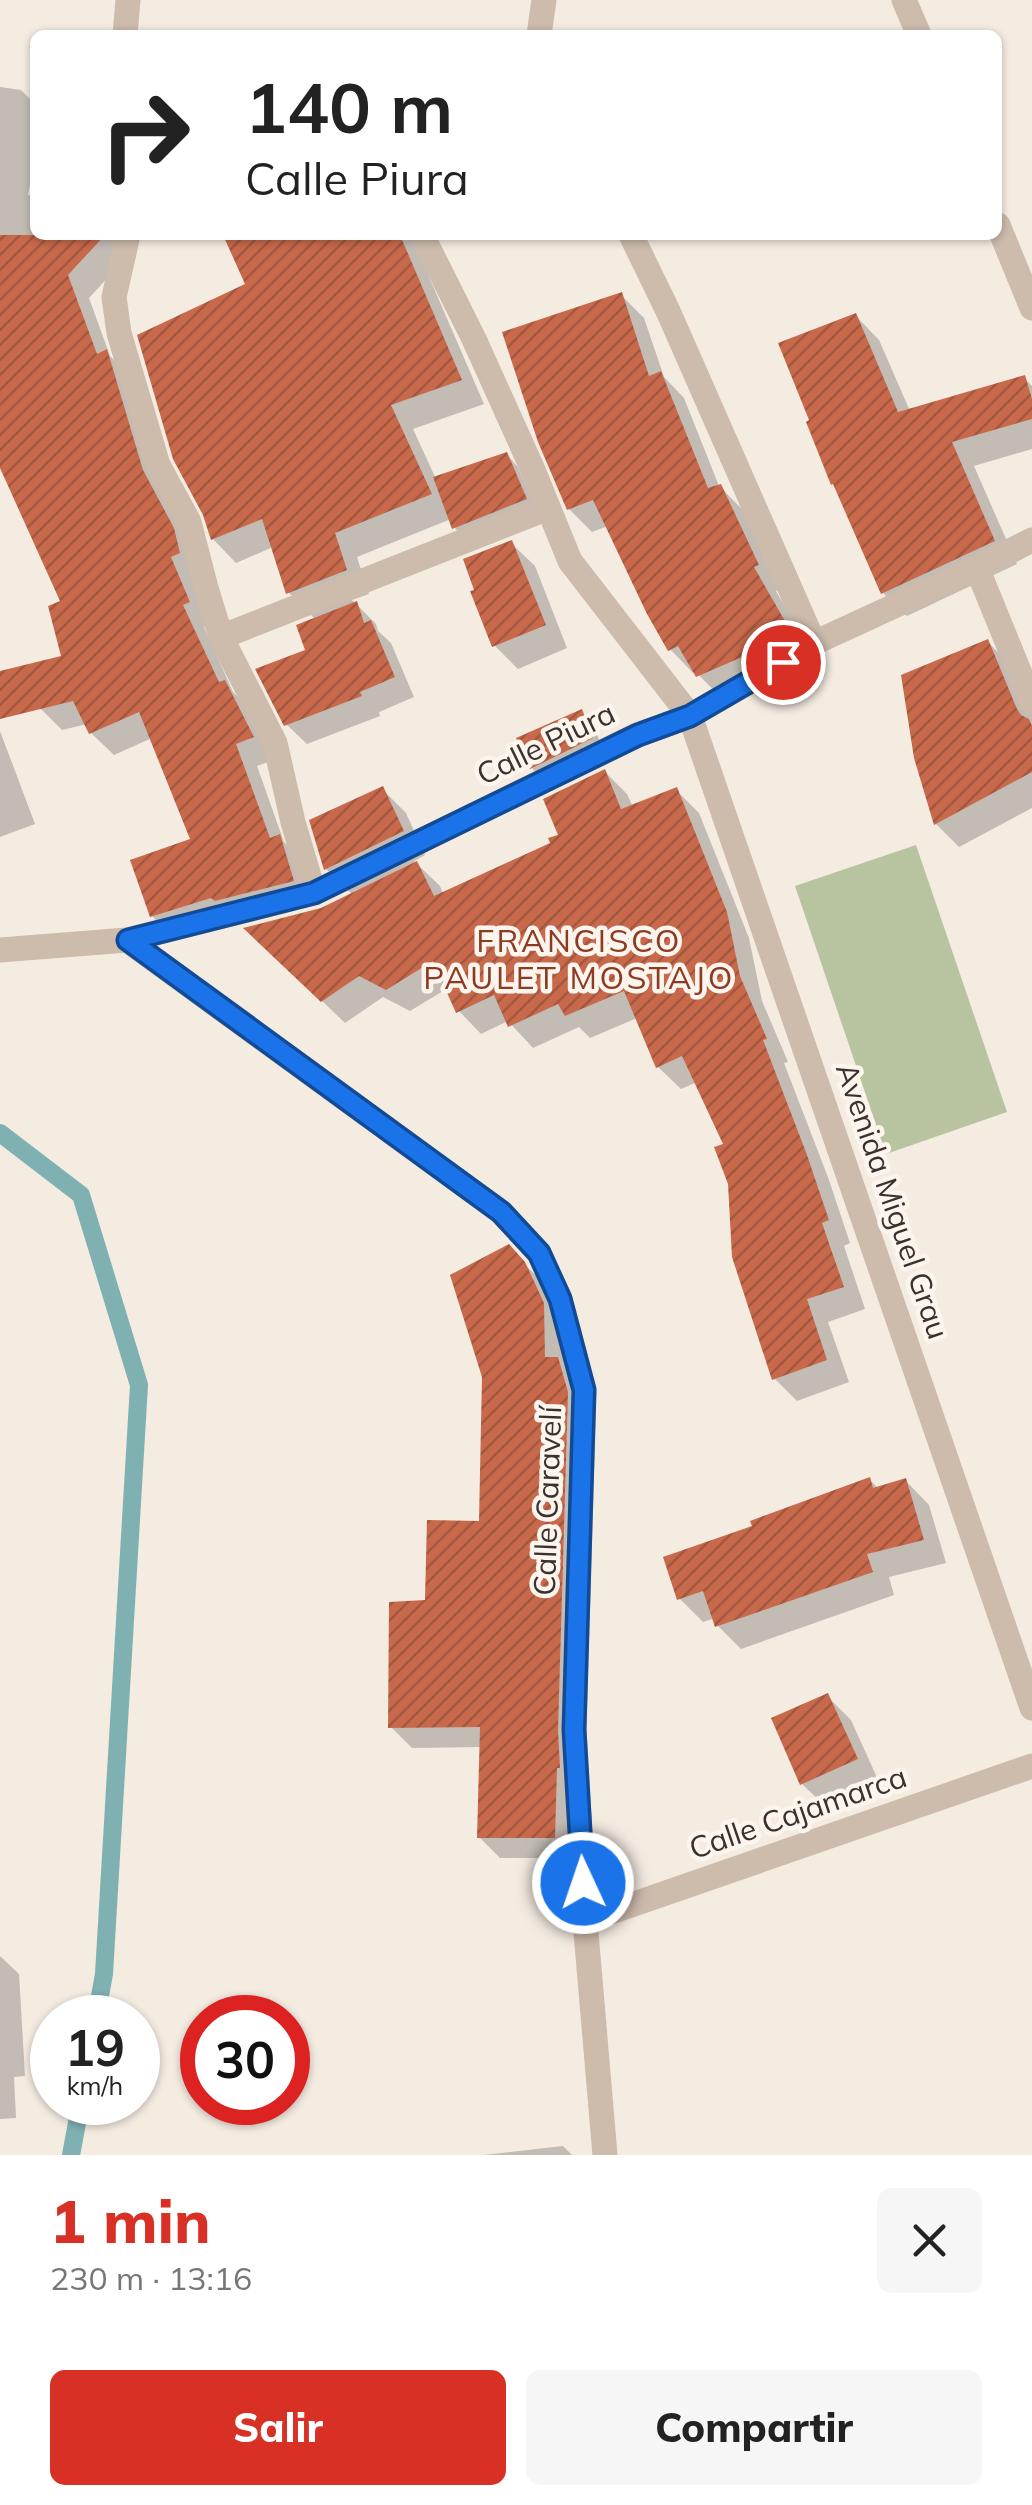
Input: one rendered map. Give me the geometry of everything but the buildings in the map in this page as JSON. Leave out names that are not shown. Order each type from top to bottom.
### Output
[{"type":"street","points":[[125,30],[128,0]]},
{"type":"street","points":[[540,30],[544,0]]},
{"type":"street","points":[[904,0],[917,30]]},
{"type":"street","points":[[1002,235],[1032,308]]},
{"type":"street","points":[[127,240],[114,297],[119,333],[158,465],[190,522],[221,636],[275,743],[314,893]]},
{"type":"street","name":"Avenida Miguel Grau","points":[[424,240],[474,339],[570,561],[690,716],[1032,1708]]},
{"type":"street","points":[[632,240],[668,311],[814,643]]},
{"type":"street","points":[[221,636],[548,508]]},
{"type":"street","name":"Calle Piura","points":[[0,950],[128,940],[314,893],[638,735],[690,716],[814,643],[1032,540]]},
{"type":"street","points":[[977,568],[1032,703]]},
{"type":"street","name":"Calle Caravelí","points":[[128,940],[501,1212],[539,1253],[560,1299],[584,1390],[574,1730],[605,2155]]},
{"type":"street","name":"Calle Cajamarca","points":[[586,1921],[1032,1766]]},
{"type":"green space","points":[[916,845],[1007,1112],[886,1154],[795,886]]},
{"type":"waterway","points":[[0,1133],[81,1195],[139,1385],[100,1995]]},
{"type":"waterway","points":[[71,2155],[77,2125]]},
{"type":"district","name":"FRANCISCO PAULET MOSTAJO","points":[[579,960]]},
{"type":"route","points":[[583,1883],[574,1730],[584,1390],[560,1299],[539,1253],[501,1212],[128,940],[314,893],[638,735],[690,716],[783,662]]}]
